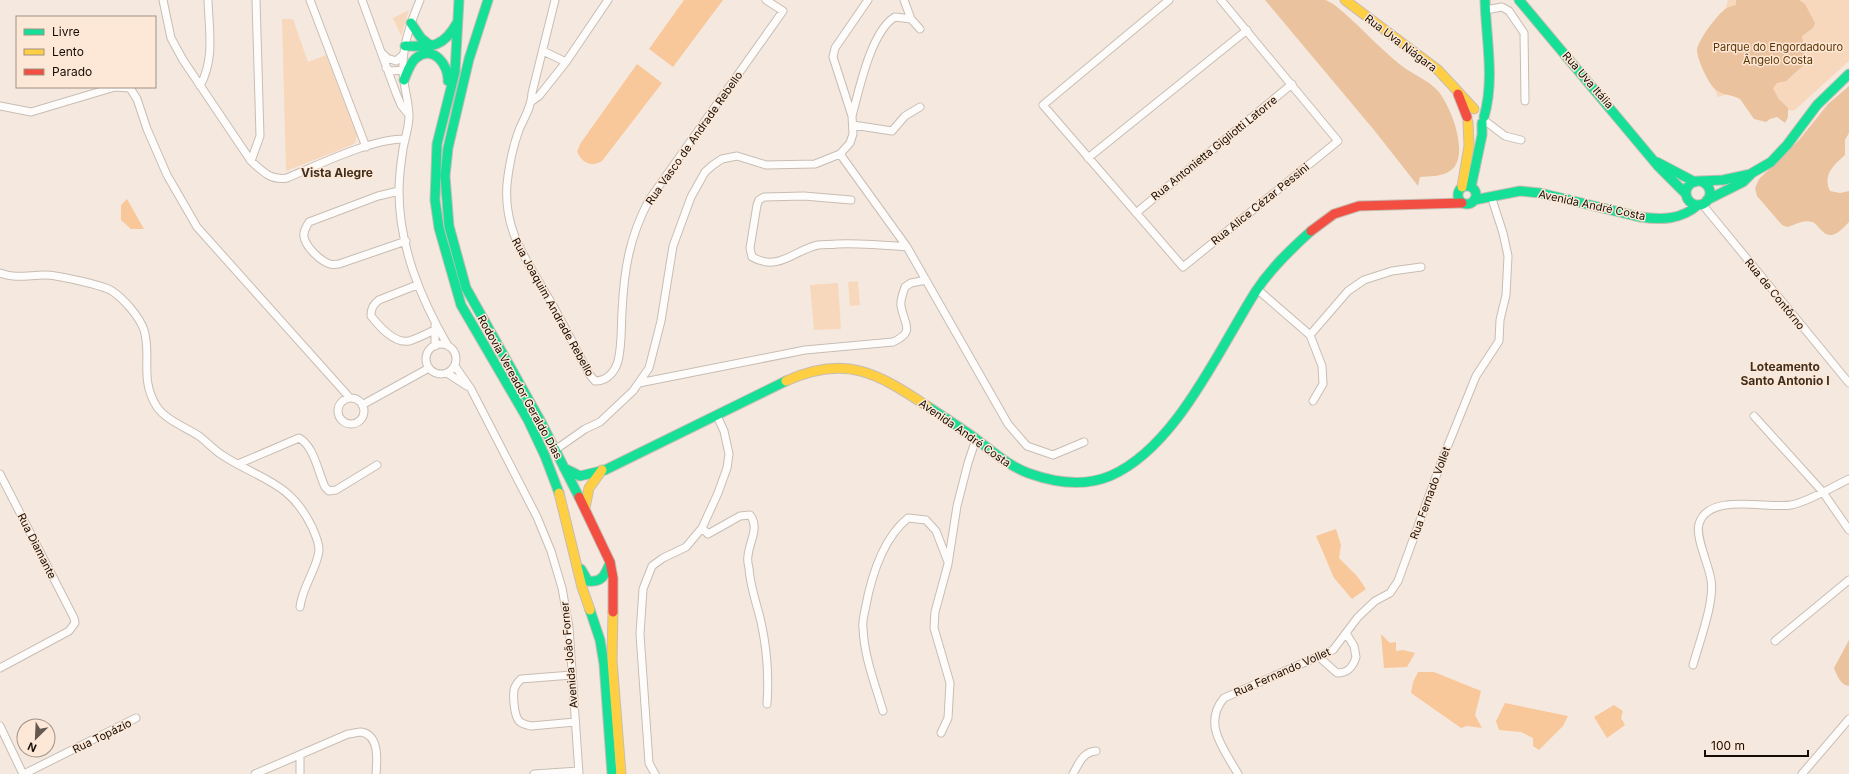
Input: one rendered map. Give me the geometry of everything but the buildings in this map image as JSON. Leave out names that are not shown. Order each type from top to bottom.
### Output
[{"type":"main road","name":"Rodovia Vereador Geraldo Dias","points":[[459,0],[457,55],[437,144],[435,200],[439,228],[461,305],[528,420],[545,456],[557,487],[574,556],[600,640],[604,664],[612,774]]},
{"type":"main road","name":"Rodovia Vereador Geraldo Dias","points":[[488,0],[469,59],[448,148],[445,176],[449,226],[466,288],[555,450],[585,508],[610,562],[613,578],[612,660],[621,774]]},
{"type":"main road","name":"Rua Uva Niágara","points":[[1345,0],[1438,70],[1480,116]]},
{"type":"main road","points":[[1480,116],[1469,112],[1467,119],[1475,126],[1480,116],[1488,107],[1490,88],[1485,0]]},
{"type":"main road","name":"Rua Uva Itália","points":[[1519,0],[1658,166],[1686,196]]},
{"type":"main road","points":[[1528,0],[1528,11]]},
{"type":"main road","points":[[404,50],[431,46],[445,42],[459,19]]},
{"type":"main road","points":[[411,23],[421,38],[431,46]]},
{"type":"main road","points":[[404,80],[414,60],[419,56],[434,55],[446,64],[449,71],[446,91],[448,100]]},
{"type":"main road","name":"Avenida André Costa","points":[[564,468],[578,476],[583,476],[602,470],[694,425],[717,416],[795,377],[829,369],[843,368],[878,375],[896,385],[976,440],[998,458],[1014,467],[1047,479],[1076,482],[1110,476],[1144,455],[1161,438],[1190,397],[1257,288],[1273,268],[1296,244],[1332,214],[1349,208],[1368,204],[1470,204],[1469,191],[1490,196],[1520,192],[1540,193],[1640,217],[1657,219],[1679,217],[1702,203],[1744,182],[1752,173],[1776,156],[1787,145],[1817,105],[1849,74]]},
{"type":"main road","name":"Rua Uva Niágara","points":[[1456,88],[1467,119],[1470,134],[1469,191]]},
{"type":"main road","points":[[1462,203],[1458,198],[1469,191],[1482,135],[1480,116]]},
{"type":"main road","name":"Rua Uva Itália","points":[[1656,162],[1697,182]]},
{"type":"main road","name":"Avenida André Costa","points":[[1697,182],[1723,180],[1752,173]]},
{"type":"main road","points":[[1670,218],[1680,212],[1688,186],[1697,182],[1705,184],[1709,189],[1709,195],[1702,203],[1689,201],[1686,196]]},
{"type":"main road","points":[[1443,204],[1469,191]]},
{"type":"main road","name":"Avenida André Costa","points":[[585,508],[587,490],[593,479],[602,470]]},
{"type":"main road","points":[[574,556],[584,578],[591,582],[599,581],[603,578],[610,562]]},
{"type":"street","points":[[163,0],[171,38],[200,86],[251,160],[263,172],[279,179],[366,147],[392,139],[405,139]]},
{"type":"street","points":[[200,86],[207,73],[210,55],[208,0]]},
{"type":"street","points":[[251,160],[260,136],[256,0]]},
{"type":"street","points":[[310,0],[366,147]]},
{"type":"street","points":[[362,0],[401,105],[409,115]]},
{"type":"street","points":[[420,0],[411,23],[404,50],[403,70],[409,115],[399,191],[401,220],[417,285],[435,326],[448,346],[455,353],[455,366],[447,373],[437,374],[429,368],[426,362],[426,356],[435,346],[442,344],[448,346]]},
{"type":"street","name":"Rua Joaquim Andrade Rebello","points":[[555,0],[532,93],[532,101],[519,131],[514,149],[507,184],[507,212],[515,240],[552,303],[589,374],[595,381]]},
{"type":"street","points":[[532,101],[539,96],[566,62],[608,0]]},
{"type":"street","name":"Rua Vasco de Andrade Rebello","points":[[595,381],[600,381],[608,377],[618,362],[626,264],[633,237],[644,210],[783,11],[766,0]]},
{"type":"street","points":[[555,450],[585,429],[600,422],[633,391],[649,368],[662,321],[673,246],[691,197],[705,172],[722,159],[737,156],[766,165],[815,164],[840,154],[850,143],[853,125],[852,116],[833,57],[835,48],[868,0]]},
{"type":"street","points":[[904,0],[911,19],[920,29]]},
{"type":"street","points":[[1136,213],[1043,105],[1169,0]]},
{"type":"street","points":[[1221,0],[1292,84]]},
{"type":"street","points":[[1485,10],[1502,7],[1509,11],[1524,33],[1525,102]]},
{"type":"street","points":[[852,116],[869,56],[881,34],[893,18],[898,17],[911,19]]},
{"type":"street","points":[[1088,158],[1246,30]]},
{"type":"street","points":[[380,51],[392,60],[396,61],[404,50]]},
{"type":"street","points":[[543,51],[566,62]]},
{"type":"street","points":[[386,68],[391,71],[403,70]]},
{"type":"street","name":"Rua Alice Cézar Pessini","points":[[1136,213],[1183,267],[1338,141],[1292,84]]},
{"type":"street","name":"Rua Antonietta Gigliotti Latorre","points":[[1136,213],[1292,84]]},
{"type":"street","points":[[0,106],[31,112],[115,88],[130,88],[137,99],[147,129],[167,175],[197,227],[350,398],[355,399],[362,405],[364,410],[360,419],[356,422],[347,423],[339,416],[341,388]]},
{"type":"street","points":[[853,125],[892,131],[905,116],[920,107]]},
{"type":"street","points":[[1480,116],[1505,136],[1521,140]]},
{"type":"street","points":[[840,154],[907,248],[1008,424],[1027,446],[1053,454],[1084,442]]},
{"type":"street","points":[[399,191],[378,196],[309,222],[305,229],[304,237],[307,244],[322,260],[331,264],[339,264],[406,241]]},
{"type":"street","points":[[851,200],[804,196],[764,198],[759,200],[750,248],[752,257],[760,261],[774,262],[787,259],[818,245],[865,243],[907,248]]},
{"type":"street","name":"Rua Fernado Vollet","points":[[1346,634],[1358,617],[1376,601],[1390,592],[1398,581],[1442,460],[1476,376],[1499,341],[1500,320],[1506,295],[1508,256],[1503,233],[1490,196]]},
{"type":"street","name":"Rua de Contôrno","points":[[1702,203],[1849,383]]},
{"type":"street","points":[[1310,335],[1348,291],[1364,280],[1392,271],[1421,267]]},
{"type":"street","points":[[0,273],[13,277],[47,274],[101,285],[112,290],[133,311],[144,330],[148,388],[157,407],[165,415],[199,436],[221,455],[277,485],[290,496],[307,517],[317,538],[319,550],[301,597],[300,607]]},
{"type":"street","points":[[639,383],[804,350],[893,342],[903,338],[907,332],[907,323],[901,306],[905,287],[911,283],[926,280]]},
{"type":"street","points":[[417,285],[379,300],[374,304],[371,310],[371,316],[394,338],[401,341],[409,341],[435,326]]},
{"type":"street","points":[[1257,288],[1310,335],[1323,372],[1323,384],[1313,401]]},
{"type":"street","points":[[435,326],[435,346]]},
{"type":"street","name":"Avenida João Forner","points":[[455,366],[471,389],[538,517],[551,551],[562,588],[569,627],[579,772]]},
{"type":"street","points":[[362,405],[429,368]]},
{"type":"street","name":"Avenida João Forner","points":[[447,373],[471,389]]},
{"type":"street","points":[[341,402],[350,398]]},
{"type":"street","points":[[655,774],[650,763],[640,634],[643,589],[652,566],[663,558],[686,546],[702,528],[728,468],[729,454],[724,431],[717,416]]},
{"type":"street","points":[[1754,416],[1822,491],[1849,530]]},
{"type":"street","points":[[238,464],[299,438],[304,440],[311,451],[325,487],[329,491],[336,490],[377,465]]},
{"type":"street","points":[[941,733],[948,718],[950,683],[934,628],[934,612],[948,564],[958,506],[968,463],[976,440]]},
{"type":"street","name":"Rua Diamante","points":[[0,474],[74,618],[75,623],[69,631],[0,668]]},
{"type":"street","points":[[1693,665],[1712,596],[1711,580],[1703,553],[1698,525],[1703,515],[1713,508],[1748,504],[1790,505],[1807,500],[1822,491],[1849,479]]},
{"type":"street","points":[[702,528],[708,534],[740,516],[750,515],[754,519],[755,530],[748,555],[749,574],[761,622],[767,655],[767,704]]},
{"type":"street","points":[[883,711],[869,665],[862,627],[868,594],[878,560],[897,526],[908,518],[926,520],[936,530],[948,564]]},
{"type":"street","points":[[1775,641],[1849,580]]},
{"type":"street","points":[[1319,657],[1337,673],[1344,673],[1351,669],[1356,657],[1354,646],[1346,634]]},
{"type":"street","name":"Rua Fernando Vollet","points":[[1238,774],[1216,732],[1213,721],[1214,712],[1218,704],[1231,694],[1288,668],[1319,657],[1333,650],[1346,634]]},
{"type":"street","points":[[572,675],[521,679],[516,684],[514,689],[516,715],[519,721],[531,726],[575,722]]},
{"type":"street","name":"Rua Topázio","points":[[24,774],[136,718]]},
{"type":"street","points":[[1802,774],[1849,720]]},
{"type":"street","points":[[0,726],[24,774]]},
{"type":"street","points":[[255,774],[348,734],[361,732],[369,736],[374,741],[376,749],[376,774]]},
{"type":"street","points":[[1073,774],[1085,754],[1096,751]]},
{"type":"street","points":[[300,755],[300,774]]},
{"type":"street","points":[[534,774],[579,772]]},
{"type":"green space","points":[[1265,0],[1325,0],[1330,2],[1406,69],[1427,81],[1434,87],[1443,98],[1457,131],[1459,155],[1456,164],[1450,171],[1439,175],[1420,177],[1418,186],[1374,130]]},
{"type":"green space","name":"Parque do Engordadouro Ângelo Costa","points":[[1728,0],[1849,0],[1849,61],[1795,110],[1753,114],[1739,91],[1718,97],[1707,71]]},
{"type":"green space","name":"Parque do Engordadouro Ângelo Costa","points":[[1736,0],[1799,0],[1805,4],[1815,23],[1813,28],[1802,36],[1805,64],[1786,81],[1777,83],[1773,88],[1778,98],[1788,108],[1788,117],[1785,123],[1777,117],[1766,122],[1754,119],[1740,99],[1721,93],[1712,86],[1701,65],[1697,54],[1698,45],[1709,27],[1719,15],[1727,8],[1736,5]]},
{"type":"green space","points":[[409,10],[401,36],[393,18]]},
{"type":"green space","points":[[282,19],[293,19],[308,62],[326,55],[357,136],[355,143],[352,145],[286,171]]},
{"type":"green space","points":[[1849,86],[1849,133],[1845,140],[1845,155],[1830,171],[1827,180],[1830,191],[1840,193],[1849,191],[1849,222],[1840,231],[1833,235],[1825,233],[1815,223],[1808,221],[1787,227],[1782,225],[1757,196],[1755,188],[1759,179],[1799,140],[1828,104]]},
{"type":"green space","points":[[858,281],[860,305],[850,306],[848,282]]},
{"type":"green space","points":[[838,283],[841,329],[814,330],[810,285]]},
{"type":"green space","points":[[1849,640],[1849,686],[1841,682],[1834,668]]},
{"type":"shaded area","points":[[684,0],[723,0],[673,67],[649,49]]},
{"type":"shaded area","points":[[637,64],[662,83],[602,161],[594,164],[587,163],[581,159],[577,152],[580,144]]},
{"type":"shaded area","points":[[127,199],[144,229],[131,229],[121,220],[121,205]]},
{"type":"shaded area","points":[[1336,529],[1341,545],[1339,558],[1357,576],[1366,589],[1352,599],[1334,578],[1316,536]]},
{"type":"shaded area","points":[[1381,634],[1390,643],[1396,642],[1396,651],[1403,650],[1415,653],[1407,667],[1384,668]]},
{"type":"shaded area","points":[[1418,672],[1434,672],[1481,691],[1475,715],[1482,728],[1467,726],[1461,728],[1411,693],[1413,682]]},
{"type":"shaded area","points":[[1505,703],[1568,716],[1563,726],[1539,750],[1533,746],[1533,738],[1521,732],[1499,730],[1496,721]]},
{"type":"shaded area","points":[[1614,705],[1623,711],[1621,718],[1625,725],[1607,738],[1594,717]]},
{"type":"traffic: fast","points":[[459,0],[455,72],[437,144],[435,200],[439,228],[461,305],[528,420],[545,456],[559,493]]},
{"type":"traffic: fast","points":[[488,0],[469,59],[448,148],[445,176],[449,226],[466,288],[541,422],[579,497]]},
{"type":"traffic: fast","points":[[1484,117],[1489,88],[1489,59],[1485,0]]},
{"type":"traffic: fast","points":[[1519,0],[1658,166],[1686,194]]},
{"type":"traffic: fast","points":[[411,23],[421,38],[431,46]]},
{"type":"traffic: fast","points":[[405,46],[430,46],[442,42],[457,23]]},
{"type":"traffic: fast","points":[[404,80],[414,60],[422,54],[428,53],[439,58],[443,63],[448,75],[448,81]]},
{"type":"traffic: fast","points":[[1707,200],[1743,182],[1752,173],[1771,162],[1787,145],[1817,105],[1849,74]]},
{"type":"traffic: fast","points":[[1471,187],[1482,135],[1482,123]]},
{"type":"traffic: fast","points":[[1657,162],[1695,182]]},
{"type":"traffic: fast","points":[[1700,181],[1723,180],[1751,174]]},
{"type":"traffic: fast","points":[[1698,181],[1706,185],[1710,193],[1706,201],[1698,205],[1690,201],[1686,193],[1690,185],[1698,181]]},
{"type":"traffic: fast","points":[[1463,186],[1471,186],[1476,191],[1476,195],[1474,202],[1471,204],[1463,204],[1458,199],[1458,191],[1463,186]]},
{"type":"traffic: fast","points":[[1474,200],[1520,191],[1540,193],[1640,217],[1656,218],[1670,218],[1685,214],[1698,205]]},
{"type":"traffic: fast","points":[[927,406],[975,438],[1006,462],[1020,470],[1048,479],[1069,482],[1090,481],[1110,476],[1134,462],[1155,443],[1175,420],[1194,395],[1256,291],[1268,274],[1311,231]]},
{"type":"traffic: fast","points":[[564,468],[580,476],[605,470],[786,381]]},
{"type":"traffic: fast","points":[[581,569],[588,581],[597,581],[605,574],[610,563]]},
{"type":"traffic: fast","points":[[590,610],[600,640],[604,664],[612,774]]},
{"type":"traffic: slow","points":[[1345,0],[1438,70],[1474,109]]},
{"type":"traffic: slow","points":[[1462,187],[1469,146],[1468,122]]},
{"type":"traffic: slow","points":[[786,381],[807,373],[826,369],[844,368],[876,376],[892,384],[927,406]]},
{"type":"traffic: slow","points":[[585,508],[589,488],[602,470]]},
{"type":"traffic: slow","points":[[559,493],[582,587],[590,610]]},
{"type":"traffic: slow","points":[[613,612],[612,660],[621,774]]},
{"type":"traffic: jam","points":[[1458,94],[1467,117]]},
{"type":"traffic: jam","points":[[1311,231],[1334,214],[1359,206],[1462,203]]},
{"type":"traffic: jam","points":[[579,497],[610,562],[613,578],[613,612]]},
{"type":"district","name":"Vista Alegre","points":[[337,173]]},
{"type":"district","name":"Loteamento Santo Antonio I","points":[[1785,374]]}]
